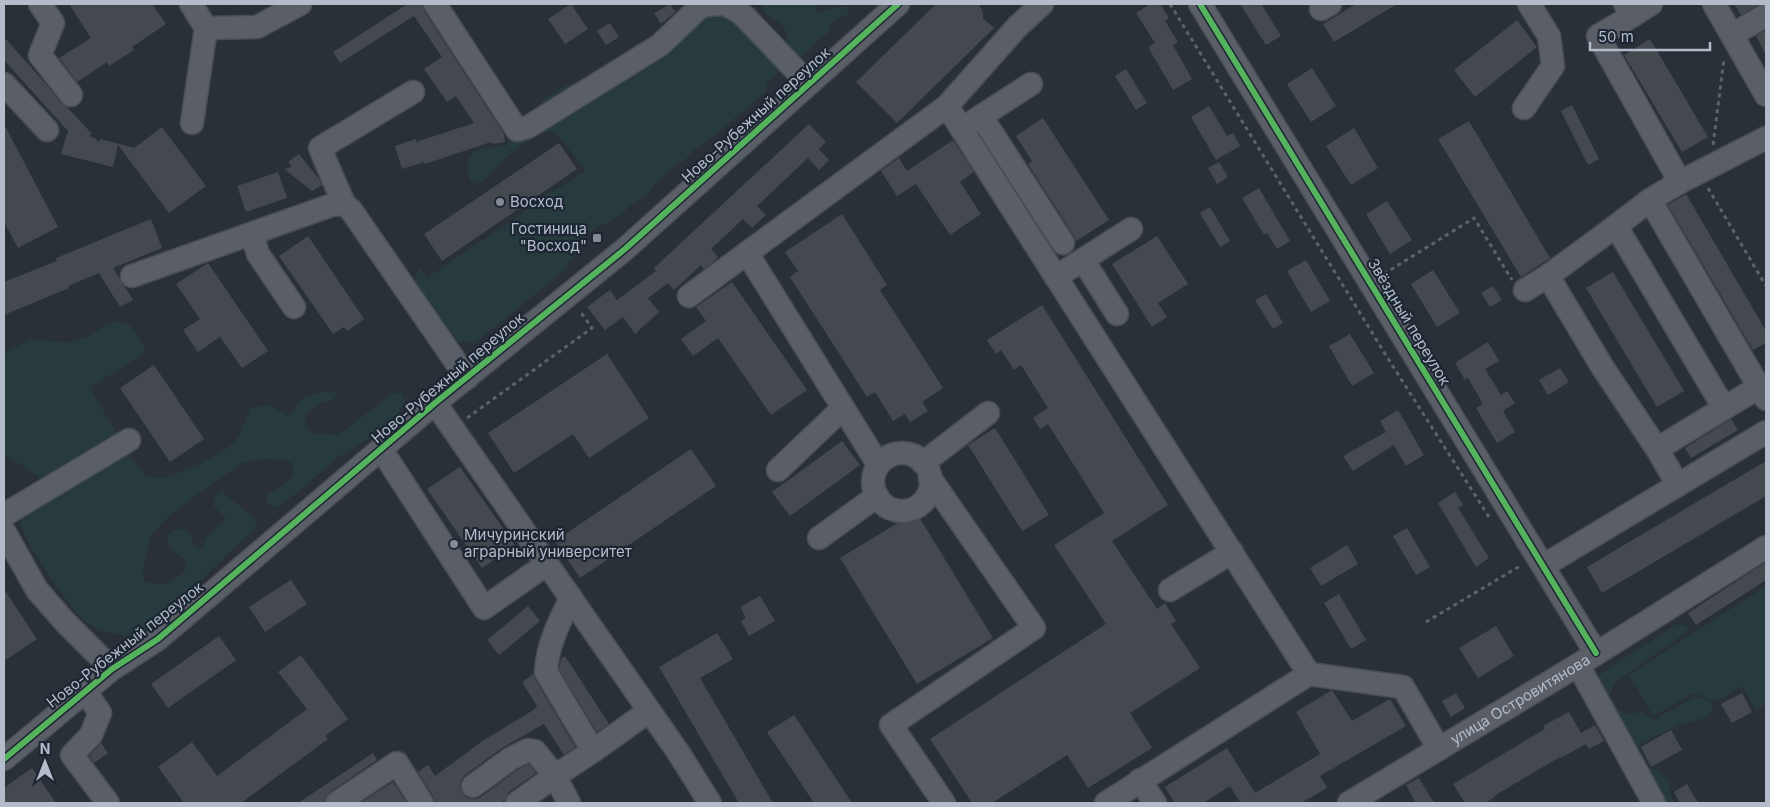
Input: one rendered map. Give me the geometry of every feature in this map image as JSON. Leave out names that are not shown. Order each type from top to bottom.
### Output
[{"type":"street","points":[[40,4],[53,23],[40,55],[70,95]]},
{"type":"street","points":[[191,4],[206,28],[192,123]]},
{"type":"street","points":[[206,28],[257,27],[300,4]]},
{"type":"street","points":[[435,4],[517,130],[528,127],[660,44],[699,5],[723,4],[734,8],[745,17],[808,84]]},
{"type":"street","name":"Ново-Рубежный переулок","points":[[7,748],[112,669],[158,639],[435,403],[625,249],[898,4]]},
{"type":"street","points":[[690,296],[947,106],[1017,27],[1042,4]]},
{"type":"street","name":"Звёздный переулок","points":[[1200,4],[1596,653]]},
{"type":"street","points":[[1524,108],[1552,66],[1549,36],[1529,4]]},
{"type":"street","points":[[1651,4],[1629,10],[1598,36],[1680,182]]},
{"type":"street","points":[[1714,4],[1766,95]]},
{"type":"street","points":[[1732,35],[1766,15]]},
{"type":"street","points":[[4,84],[47,130]]},
{"type":"street","points":[[962,129],[1031,84]]},
{"type":"street","points":[[413,92],[320,148],[344,204],[351,210],[467,378]]},
{"type":"street","points":[[947,106],[1310,674]]},
{"type":"street","points":[[982,116],[1063,243]]},
{"type":"street","points":[[1525,290],[1548,276],[1650,200],[1680,182],[1766,138]]},
{"type":"street","points":[[1650,200],[1763,393],[1724,408],[1657,449]]},
{"type":"street","points":[[132,276],[332,205],[344,204]]},
{"type":"street","points":[[1616,226],[1724,408]]},
{"type":"street","points":[[1056,277],[1131,229]]},
{"type":"street","points":[[256,232],[255,244],[258,254],[294,307]]},
{"type":"street","points":[[747,254],[878,464]]},
{"type":"street","points":[[1083,260],[1117,314]]},
{"type":"street","points":[[1548,276],[1603,368],[1657,449],[1678,485]]},
{"type":"street","points":[[435,403],[678,752],[706,802]]},
{"type":"street","points":[[778,470],[843,408]]},
{"type":"street","points":[[927,470],[988,413]]},
{"type":"street","points":[[1543,566],[1766,432]]},
{"type":"street","points":[[4,514],[129,440]]},
{"type":"street","points":[[381,450],[484,608],[547,564]]},
{"type":"street","points":[[927,470],[930,486],[922,502],[915,507],[907,510],[890,508],[876,496],[873,480],[878,464],[892,454],[909,454],[927,470],[1034,628],[891,725],[944,803]]},
{"type":"street","points":[[819,538],[876,496]]},
{"type":"street","points":[[4,531],[37,590],[65,622],[112,669]]},
{"type":"street","name":"улица Островитянова","points":[[1350,803],[1578,665],[1766,547]]},
{"type":"street","points":[[1170,590],[1232,552]]},
{"type":"street","points":[[570,598],[556,628],[546,660],[546,672],[593,750]]},
{"type":"street","points":[[1578,665],[1654,803]]},
{"type":"street","points":[[1106,803],[1310,674],[1403,687],[1439,749]]},
{"type":"street","points":[[85,691],[100,713],[91,735],[72,755],[108,803]]},
{"type":"street","points":[[518,803],[649,711]]},
{"type":"street","points":[[473,786],[510,759],[528,750],[535,751],[555,776],[569,803]]},
{"type":"street","points":[[337,803],[397,762],[422,803]]},
{"type":"street","points":[[1140,780],[1155,803]]},
{"type":"path","points":[[1170,4],[1493,524]]},
{"type":"path","points":[[1350,296],[1474,218],[1517,288],[1525,290]]},
{"type":"path","points":[[464,420],[592,328],[569,295]]},
{"type":"path","points":[[1426,622],[1520,566],[1514,558]]},
{"type":"green space","points":[[763,4],[813,4],[817,13],[846,6],[850,13],[831,23],[828,33],[799,58],[787,42],[787,33],[782,25],[764,12]]},
{"type":"green space","points":[[699,11],[733,15],[783,69],[766,84],[767,91],[694,150],[687,158],[677,164],[652,187],[649,194],[630,206],[621,215],[590,232],[573,258],[567,263],[567,268],[475,343],[458,342],[448,329],[442,327],[416,285],[419,268],[428,277],[538,203],[544,195],[585,171],[582,164],[560,137],[551,132],[541,133],[517,149],[486,179],[478,184],[470,180],[467,170],[470,156],[481,149],[506,146],[543,99],[564,86],[586,79]]},
{"type":"green space","points":[[116,322],[127,324],[135,330],[146,350],[90,388],[132,459],[145,475],[160,478],[172,475],[202,463],[229,447],[244,426],[251,407],[270,405],[288,416],[300,401],[308,396],[324,392],[339,392],[333,400],[323,402],[308,412],[305,421],[309,430],[316,434],[336,435],[393,393],[401,393],[405,401],[392,420],[384,427],[344,453],[278,507],[268,505],[266,495],[290,479],[293,463],[267,459],[253,460],[240,464],[172,513],[150,536],[143,570],[143,580],[150,583],[161,584],[172,581],[187,568],[183,558],[171,549],[168,535],[177,529],[185,529],[192,537],[194,546],[202,549],[211,532],[227,520],[213,505],[215,496],[223,492],[257,521],[252,533],[244,538],[171,609],[136,636],[111,633],[87,623],[66,599],[28,542],[20,519],[43,484],[37,475],[4,454],[4,354],[31,339],[71,343]]},
{"type":"green space","points":[[1766,586],[1766,704],[1756,710],[1742,686],[1717,701],[1694,693],[1653,716],[1629,675]]},
{"type":"green space","points":[[1677,624],[1688,626],[1687,630],[1680,637],[1615,682],[1609,695],[1623,714],[1643,712],[1654,719],[1695,697],[1709,700],[1714,707],[1705,718],[1678,725],[1641,744],[1638,748],[1649,768],[1660,770],[1668,782],[1671,797],[1675,803],[1667,803],[1651,779],[1599,682],[1599,675]]},
{"type":"building","points":[[69,4],[152,4],[166,24],[132,47],[134,50],[109,66],[107,62],[77,82],[59,58],[91,38]]},
{"type":"building","points":[[405,4],[422,4],[424,11],[504,134],[505,142],[492,144],[491,142],[425,164],[424,162],[402,169],[395,146],[416,139],[416,142],[474,123],[456,96],[447,102],[424,69],[442,57],[414,16],[340,63],[333,52]]},
{"type":"building","points":[[571,4],[588,29],[565,44],[548,19]]},
{"type":"building","points":[[670,4],[675,12],[661,24],[654,13]]},
{"type":"building","points":[[936,4],[979,4],[983,12],[983,18],[994,28],[897,123],[856,82]]},
{"type":"building","points":[[1150,4],[1160,4],[1169,18],[1165,21],[1178,42],[1173,45],[1192,79],[1173,90],[1148,47],[1155,43],[1136,13]]},
{"type":"building","points":[[1240,4],[1261,4],[1281,36],[1266,45]]},
{"type":"building","points":[[1356,4],[1397,4],[1334,42],[1323,24]]},
{"type":"building","points":[[1734,4],[1759,4],[1741,15]]},
{"type":"building","points":[[1517,20],[1537,47],[1475,97],[1454,70]]},
{"type":"building","points":[[610,23],[619,37],[606,45],[597,31]]},
{"type":"building","points":[[1766,30],[1766,55],[1756,36]]},
{"type":"building","points":[[4,37],[61,103],[92,134],[89,136],[95,138],[98,142],[101,139],[134,148],[162,127],[206,186],[169,213],[118,145],[113,167],[61,154],[68,131],[4,60]]},
{"type":"building","points":[[1650,39],[1708,137],[1682,152],[1624,55]]},
{"type":"building","points":[[1312,68],[1336,106],[1311,122],[1287,84]]},
{"type":"building","points":[[1126,69],[1147,103],[1136,110],[1115,76]]},
{"type":"building","points":[[1572,105],[1599,159],[1588,165],[1561,111]]},
{"type":"building","points":[[1209,106],[1227,136],[1233,133],[1240,146],[1216,160],[1191,117]]},
{"type":"building","points":[[1043,118],[1109,220],[1076,241],[1028,164],[1032,161],[1016,136]]},
{"type":"building","points":[[1469,121],[1550,258],[1521,277],[1438,139]]},
{"type":"building","points":[[4,124],[58,227],[18,248],[4,222]]},
{"type":"building","points":[[809,124],[826,142],[819,149],[829,160],[819,170],[808,158],[757,206],[766,215],[752,228],[743,219],[711,249],[718,257],[712,263],[704,269],[701,265],[674,290],[668,283],[648,298],[659,312],[635,334],[623,317],[605,330],[587,307],[610,290],[617,300],[656,271],[654,268]]},
{"type":"building","points":[[1354,128],[1378,168],[1351,185],[1326,146]]},
{"type":"building","points":[[953,140],[974,172],[960,182],[981,214],[950,235],[916,184],[897,196],[881,171],[899,158],[907,171]]},
{"type":"building","name":"Восход","points":[[559,143],[577,169],[442,261],[424,234]]},
{"type":"building","points":[[299,154],[322,185],[312,191],[284,169],[292,167],[288,162]]},
{"type":"building","points":[[1219,162],[1228,177],[1217,184],[1208,168]]},
{"type":"building","points":[[278,172],[287,198],[246,212],[237,186]]},
{"type":"building","points":[[1259,188],[1290,241],[1277,249],[1267,233],[1264,235],[1242,198]]},
{"type":"building","points":[[1686,194],[1766,331],[1766,343],[1753,350],[1668,205]]},
{"type":"building","points":[[1387,201],[1412,240],[1390,254],[1366,214]]},
{"type":"building","points":[[1210,207],[1230,241],[1220,247],[1200,213]]},
{"type":"building","points":[[842,214],[887,285],[880,290],[943,388],[922,402],[928,411],[910,422],[905,414],[893,421],[875,392],[867,397],[790,277],[798,271],[785,252]]},
{"type":"building","points":[[151,219],[162,248],[113,268],[133,300],[120,307],[99,273],[68,286],[69,288],[4,315],[4,282],[57,261],[56,258]]},
{"type":"building","points":[[308,236],[364,319],[347,331],[344,327],[333,334],[279,256]]},
{"type":"building","points":[[1157,236],[1188,284],[1158,303],[1167,317],[1152,327],[1112,264]]},
{"type":"building","points":[[1306,260],[1330,301],[1311,312],[1287,271]]},
{"type":"building","points":[[208,263],[268,351],[242,368],[220,337],[198,352],[183,330],[200,319],[176,284]]},
{"type":"building","points":[[1433,270],[1460,313],[1437,327],[1411,284]]},
{"type":"building","points":[[1613,272],[1684,391],[1657,407],[1586,288]]},
{"type":"building","points":[[732,282],[807,390],[771,415],[718,338],[693,356],[681,339],[706,321],[696,307]]},
{"type":"building","points":[[1493,286],[1502,300],[1490,307],[1481,293]]},
{"type":"building","points":[[1266,294],[1283,323],[1273,329],[1255,300]]},
{"type":"building","points":[[1042,305],[1168,505],[1112,541],[1157,609],[1165,603],[1176,621],[1171,624],[1200,668],[1130,713],[1152,748],[1088,788],[1067,755],[992,803],[972,803],[930,739],[1106,624],[1054,545],[1104,513],[1048,424],[1040,429],[1033,418],[1048,408],[1021,365],[1014,370],[1001,350],[996,354],[987,340]]},
{"type":"building","points":[[1350,334],[1374,373],[1352,386],[1329,346]]},
{"type":"building","points":[[1488,342],[1499,361],[1485,369],[1501,395],[1507,391],[1515,403],[1503,411],[1515,432],[1497,443],[1476,408],[1483,404],[1468,378],[1465,380],[1455,363]]},
{"type":"building","points":[[607,354],[649,418],[589,458],[573,434],[514,473],[488,433]]},
{"type":"building","points":[[154,365],[204,439],[170,462],[120,388]]},
{"type":"building","points":[[1560,368],[1569,382],[1548,395],[1539,380]]},
{"type":"building","points":[[1398,410],[1424,455],[1406,466],[1394,445],[1353,471],[1343,456],[1386,432],[1380,421]]},
{"type":"building","points":[[1731,419],[1738,430],[1691,458],[1685,448]]},
{"type":"building","points":[[995,428],[1049,515],[1022,531],[968,445]]},
{"type":"building","points":[[842,441],[860,465],[790,516],[772,492]]},
{"type":"building","points":[[691,449],[716,486],[580,578],[555,541]]},
{"type":"building","points":[[1766,461],[1766,496],[1602,593],[1587,567]]},
{"type":"building","points":[[460,467],[515,545],[482,568],[427,489]]},
{"type":"building","points":[[1455,492],[1463,505],[1458,508],[1489,558],[1476,567],[1438,503]]},
{"type":"building","points":[[916,512],[993,638],[917,684],[840,558]]},
{"type":"building","points":[[1407,528],[1430,567],[1416,575],[1393,536]]},
{"type":"building","points":[[1347,545],[1358,564],[1321,586],[1310,568]]},
{"type":"building","points":[[1766,562],[1766,580],[1696,625],[1688,613]]},
{"type":"building","points":[[291,580],[307,604],[265,632],[249,607]]},
{"type":"building","points":[[4,589],[37,639],[4,661]]},
{"type":"building","points":[[1339,594],[1366,640],[1351,649],[1324,603]]},
{"type":"building","points":[[760,596],[775,621],[749,636],[741,621],[746,618],[740,607]]},
{"type":"building","points":[[528,606],[540,621],[499,655],[487,640]]},
{"type":"building","points":[[1496,626],[1514,656],[1478,678],[1459,648]]},
{"type":"building","points":[[717,633],[733,659],[700,678],[773,803],[739,803],[659,667]]},
{"type":"building","points":[[219,636],[236,660],[168,708],[151,684]]},
{"type":"building","points":[[301,655],[348,719],[325,736],[328,739],[241,803],[184,803],[158,767],[192,742],[217,776],[307,709],[278,672]]},
{"type":"building","points":[[565,656],[609,724],[597,732],[559,669],[561,659]]},
{"type":"building","points":[[534,674],[535,679],[575,747],[564,755],[544,724],[502,748],[461,780],[460,787],[462,793],[467,798],[475,799],[481,797],[517,770],[529,764],[536,773],[509,792],[505,800],[500,803],[435,803],[433,796],[418,772],[428,765],[435,776],[484,740],[535,709],[537,706],[522,682]]},
{"type":"building","points":[[1332,690],[1352,721],[1390,699],[1406,726],[1320,776],[1327,788],[1301,803],[1237,803],[1240,802],[1230,786],[1203,803],[1175,803],[1165,787],[1227,748],[1255,793],[1320,754],[1296,712]]},
{"type":"building","points":[[1456,693],[1465,708],[1451,717],[1442,701]]},
{"type":"building","points":[[1742,693],[1752,712],[1732,723],[1721,704]]},
{"type":"building","points":[[1569,712],[1581,733],[1595,725],[1604,741],[1589,749],[1586,744],[1560,757],[1485,803],[1465,803],[1453,784],[1545,729],[1543,726]]},
{"type":"building","points":[[794,715],[852,803],[814,803],[767,732]]},
{"type":"building","points":[[1671,730],[1682,750],[1651,767],[1641,747]]},
{"type":"building","points":[[101,743],[108,753],[94,763],[89,756]]},
{"type":"building","points":[[373,753],[377,760],[330,792],[324,803],[298,803]]},
{"type":"building","points":[[32,768],[56,803],[4,803],[4,788]]},
{"type":"building","points":[[1419,778],[1434,803],[1416,803],[1406,785]]},
{"type":"building","points":[[393,782],[407,803],[360,803]]},
{"type":"building","points":[[1687,784],[1698,803],[1680,803],[1674,792]]},
{"type":"cycle path","points":[[4,759],[112,669],[158,639],[435,403],[625,249],[898,4]]},
{"type":"cycle path","points":[[1200,4],[1596,653]]},
{"type":"place","name":"Восход","points":[[500,202]]},
{"type":"place","name":"Гостиница \"Восход\"","points":[[597,238]]},
{"type":"place","name":"Мичуринский аграрный университет","points":[[454,544]]}]
